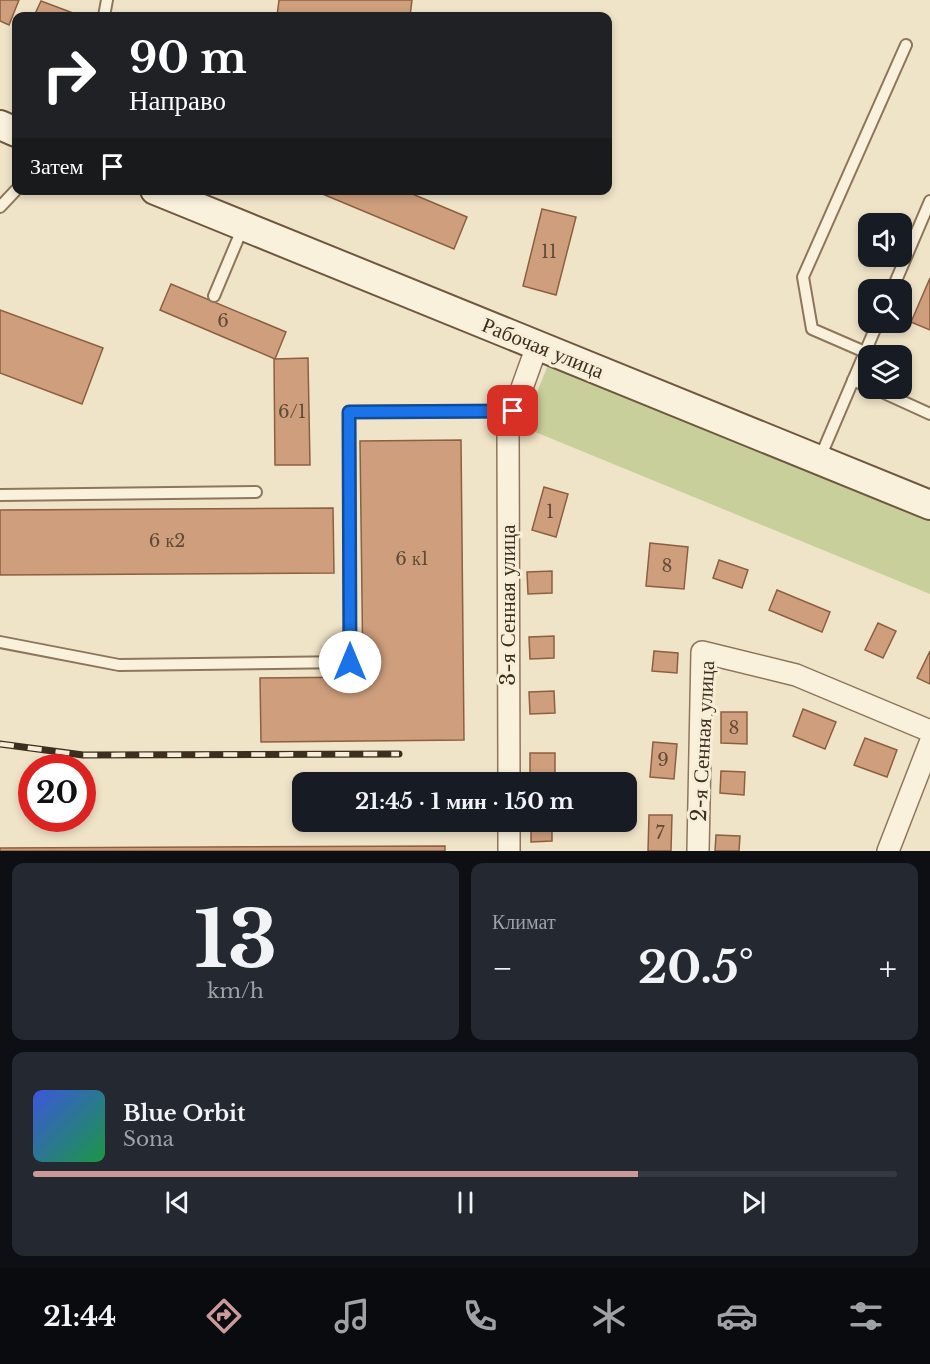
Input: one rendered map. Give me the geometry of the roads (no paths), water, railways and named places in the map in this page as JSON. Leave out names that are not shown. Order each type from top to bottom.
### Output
[{"type":"main road","name":"Рабочая улица","points":[[167,195],[930,505]]},
{"type":"street","points":[[510,419],[537,346]]},
{"type":"street","name":"3-я Сенная улица","points":[[509,772],[510,419]]},
{"type":"street","name":"2-я Сенная улица","points":[[698,851],[702,652],[796,675],[930,731]]},
{"type":"street","points":[[888,851],[930,743]]},
{"type":"street","points":[[509,832],[509,851]]},
{"type":"lane","points":[[858,349],[812,329],[803,277],[906,45]]},
{"type":"lane","points":[[0,207],[12,194]]},
{"type":"lane","points":[[897,279],[930,201]]},
{"type":"lane","points":[[214,296],[243,227]]},
{"type":"lane","points":[[819,460],[858,371]]},
{"type":"lane","points":[[854,380],[858,382]]},
{"type":"lane","points":[[897,399],[930,414]]},
{"type":"lane","points":[[0,642],[119,665],[350,662],[349,412],[510,419]]},
{"type":"lane","points":[[0,495],[256,492]]},
{"type":"railway","points":[[0,744],[83,755],[399,754]]}]
